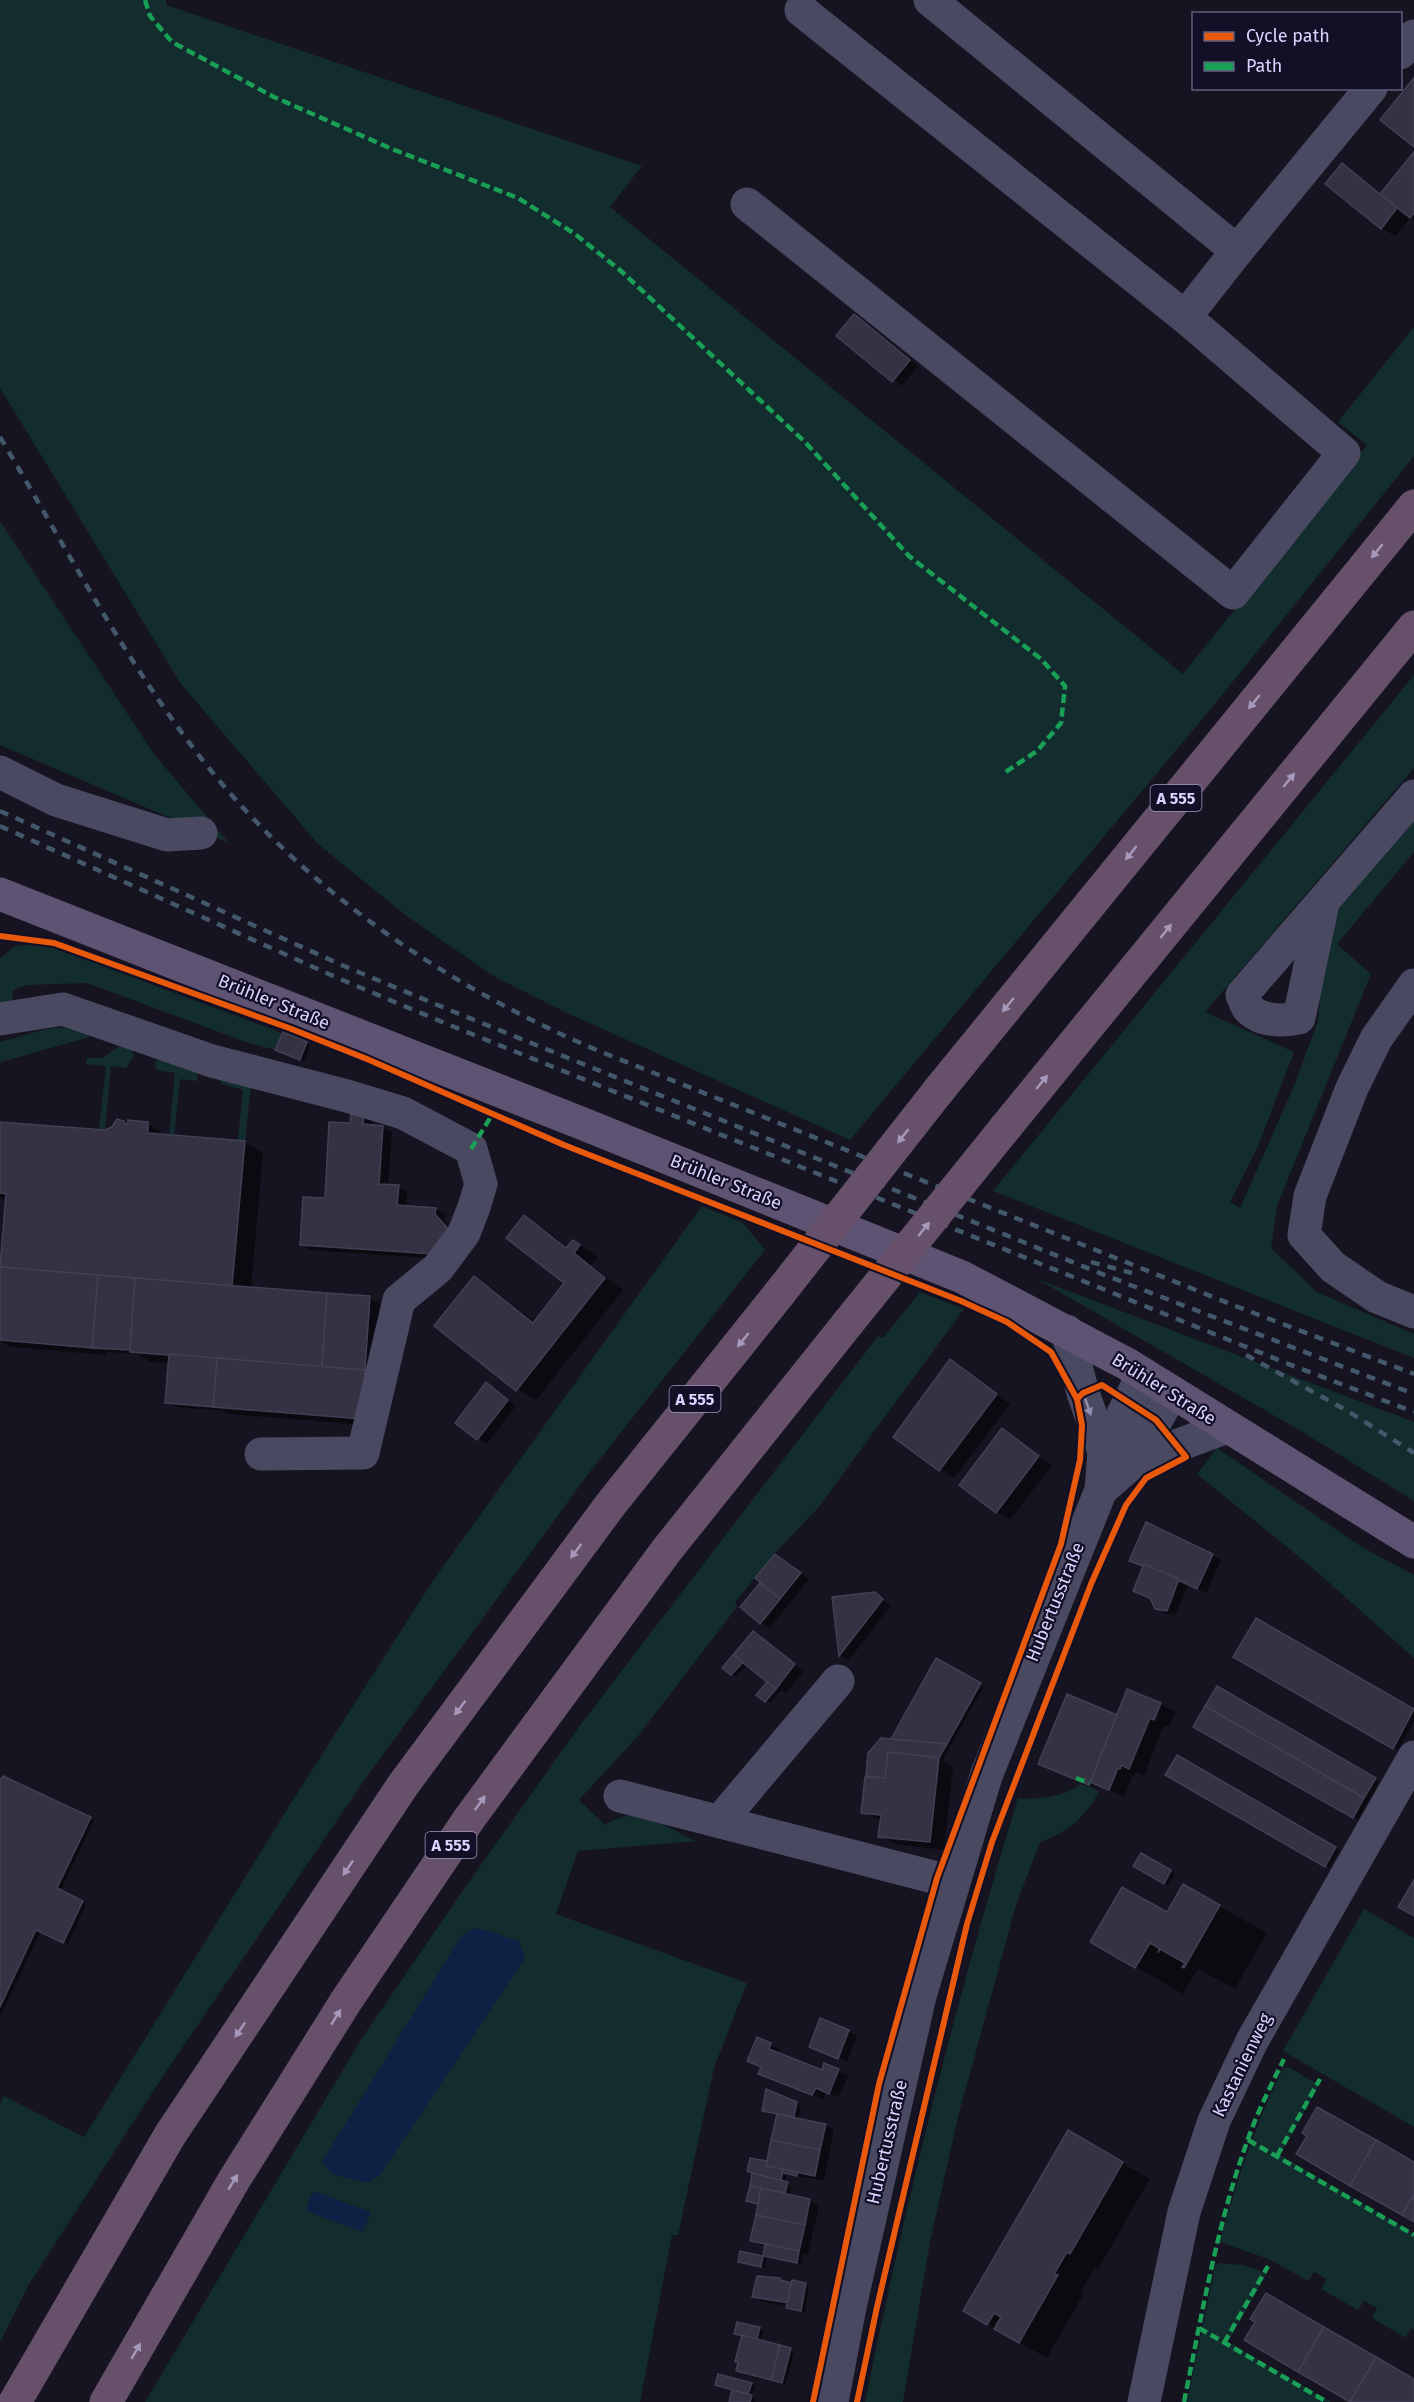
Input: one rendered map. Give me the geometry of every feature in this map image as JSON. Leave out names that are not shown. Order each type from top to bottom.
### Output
[{"type":"highway","name":"A 555","points":[[15,2402],[170,2135],[403,1785],[611,1504],[939,1090],[1414,506]]},
{"type":"highway","name":"A 555","points":[[106,2402],[234,2180],[346,2001],[469,1819],[666,1551],[1005,1128],[1414,627]]},
{"type":"main road","name":"Brühler Straße","points":[[1,896],[581,1123],[962,1277],[1067,1330],[1143,1374],[1414,1542]]},
{"type":"street","points":[[930,0],[1237,250]]},
{"type":"street","points":[[747,204],[1233,593],[1344,453],[1185,317],[801,10]]},
{"type":"street","points":[[1402,52],[1414,36]]},
{"type":"street","points":[[1185,317],[1237,250],[1369,90]]},
{"type":"street","points":[[0,772],[56,800],[166,835],[201,833]]},
{"type":"street","points":[[1323,903],[1414,796]]},
{"type":"street","points":[[1414,984],[1376,1039],[1352,1088],[1310,1196],[1304,1235],[1333,1267],[1377,1297],[1414,1312]]},
{"type":"street","points":[[0,1019],[63,1009],[212,1061],[403,1113],[471,1149],[481,1184],[474,1207],[464,1233],[438,1268],[399,1300],[363,1453],[261,1454]]},
{"type":"street","points":[[1067,1330],[1083,1393],[1119,1457],[1227,1427]]},
{"type":"street","name":"Hubertusstraße","points":[[1119,1457],[1143,1374]]},
{"type":"street","name":"Hubertusstraße","points":[[832,2402],[850,2307],[917,2008],[986,1776],[1101,1490],[1119,1457],[1172,1392]]},
{"type":"street","points":[[720,1821],[838,1681]]},
{"type":"street","name":"Kastanienweg","points":[[1144,2402],[1184,2212],[1214,2121],[1252,2041],[1414,1757]]},
{"type":"street","points":[[620,1796],[937,1878],[953,1885]]},
{"type":"green space","points":[[0,0],[166,0],[166,5],[642,166],[610,207],[1183,674],[1367,445],[1338,422],[1414,327],[1414,456],[1219,699],[850,1140],[565,1012],[495,977],[408,917],[318,844],[181,684],[0,388]]},
{"type":"green space","points":[[0,521],[154,754],[229,843],[0,745]]},
{"type":"green space","points":[[1414,675],[1414,768],[1205,1012],[1294,1052],[1258,1146],[1230,1202],[1240,1208],[1294,1086],[1318,1021],[1327,921],[1414,814],[1414,852],[1337,944],[1371,974],[1277,1206],[1271,1248],[1317,1292],[1414,1334],[1414,1358],[993,1191]]},
{"type":"green space","points":[[41,943],[282,1033],[275,1050],[246,1042],[87,983],[27,985],[13,990],[12,1009],[0,1005],[0,958],[15,946]]},
{"type":"green space","points":[[66,1027],[93,1036],[1,1062],[0,1069],[0,1042],[46,1029]]},
{"type":"green space","points":[[121,1045],[132,1050],[134,1056],[126,1068],[111,1066],[105,1130],[99,1129],[106,1066],[86,1064],[87,1058],[102,1058]]},
{"type":"green space","points":[[158,1056],[198,1072],[197,1081],[180,1079],[174,1136],[169,1135],[175,1073],[157,1070],[155,1066]]},
{"type":"green space","points":[[223,1078],[251,1085],[245,1141],[238,1140],[243,1090],[222,1084],[220,1081]]},
{"type":"green space","points":[[702,1206],[743,1223],[765,1250],[589,1473],[368,1775],[163,2076],[28,2286],[0,2342],[0,2103],[4,2096],[84,2137],[291,1803],[432,1582]]},
{"type":"green space","points":[[1037,1279],[1414,1422],[1414,1501],[1301,1431]]},
{"type":"green space","points":[[920,1292],[964,1309],[818,1508],[776,1552],[735,1602],[737,1607],[638,1736],[579,1800],[605,1825],[629,1816],[641,1816],[652,1819],[696,1841],[578,1851],[556,1914],[747,1983],[714,2068],[678,2235],[672,2235],[640,2402],[145,2402],[362,2038],[468,1883],[581,1724],[878,1336],[883,1338]]},
{"type":"green space","points":[[1217,1448],[1362,1547],[1414,1575],[1414,1658],[1309,1565],[1197,1474]]},
{"type":"green space","points":[[1081,1784],[1099,1791],[1089,1808],[1067,1829],[1040,1842],[1016,1905],[958,2117],[930,2242],[903,2402],[865,2402],[934,2098],[974,1948],[1018,1798],[1051,1797]]},
{"type":"green space","points":[[1364,1909],[1414,1938],[1414,2127],[1283,2051]]},
{"type":"green space","points":[[1288,2067],[1319,2085],[1280,2155],[1414,2233],[1414,2330],[1411,2328],[1406,2338],[1372,2318],[1377,2308],[1364,2301],[1358,2310],[1321,2289],[1327,2279],[1314,2272],[1308,2281],[1271,2260],[1220,2242],[1255,2132],[1283,2068]]},
{"type":"green space","points":[[1219,2263],[1243,2265],[1267,2273],[1228,2342],[1331,2402],[1187,2402],[1215,2266]]},
{"type":"water","points":[[477,1928],[519,1941],[525,1958],[379,2176],[367,2183],[332,2174],[322,2162],[462,1935]]},
{"type":"water","points":[[313,2191],[371,2212],[363,2232],[306,2211]]},
{"type":"building","points":[[1414,78],[1414,147],[1380,120]]},
{"type":"building","points":[[1414,152],[1414,213],[1410,218],[1380,194]]},
{"type":"building","points":[[1342,163],[1397,208],[1381,229],[1325,184]]},
{"type":"building","points":[[854,314],[910,360],[892,382],[836,336]]},
{"type":"building","points":[[283,1032],[307,1042],[300,1060],[275,1050]]},
{"type":"building","points":[[351,1113],[364,1114],[363,1124],[383,1126],[379,1184],[399,1185],[397,1205],[436,1208],[435,1214],[452,1233],[433,1254],[300,1245],[303,1197],[325,1198],[329,1122],[350,1123]]},
{"type":"building","points":[[117,1119],[124,1121],[125,1124],[128,1124],[128,1120],[148,1122],[148,1133],[245,1141],[232,1286],[0,1267],[6,1194],[0,1193],[0,1122],[105,1130],[112,1127]]},
{"type":"building","points":[[524,1215],[566,1248],[573,1240],[580,1245],[574,1253],[605,1278],[516,1391],[434,1326],[474,1276],[533,1323],[564,1283],[506,1238]]},
{"type":"building","points":[[0,1267],[98,1275],[92,1348],[0,1340]]},
{"type":"building","points":[[98,1275],[135,1278],[130,1350],[92,1348]]},
{"type":"building","points":[[135,1278],[327,1293],[322,1367],[130,1352]]},
{"type":"building","points":[[327,1293],[370,1296],[365,1370],[322,1367]]},
{"type":"building","points":[[169,1354],[217,1358],[213,1407],[165,1403]]},
{"type":"building","points":[[217,1358],[365,1370],[362,1419],[213,1407]]},
{"type":"building","points":[[950,1359],[997,1394],[939,1471],[893,1437]]},
{"type":"building","points":[[486,1382],[508,1400],[477,1440],[455,1423]]},
{"type":"building","points":[[1002,1428],[1039,1456],[996,1513],[959,1485]]},
{"type":"building","points":[[1146,1522],[1213,1554],[1197,1589],[1144,1564],[1143,1566],[1129,1561]]},
{"type":"building","points":[[775,1554],[801,1573],[780,1599],[755,1578]]},
{"type":"building","points":[[1144,1564],[1179,1579],[1167,1611],[1155,1609],[1150,1598],[1133,1591]]},
{"type":"building","points":[[760,1583],[780,1599],[760,1624],[740,1607]]},
{"type":"building","points":[[875,1592],[883,1599],[839,1656],[832,1597]]},
{"type":"building","points":[[1256,1618],[1414,1709],[1393,1749],[1233,1657]]},
{"type":"building","points":[[753,1631],[795,1664],[776,1689],[733,1655]]},
{"type":"building","points":[[733,1655],[743,1662],[731,1675],[722,1668]]},
{"type":"building","points":[[936,1658],[981,1683],[947,1744],[891,1739]]},
{"type":"building","points":[[767,1682],[776,1689],[765,1702],[756,1695]]},
{"type":"building","points":[[1217,1686],[1376,1778],[1364,1798],[1205,1706]]},
{"type":"building","points":[[1127,1689],[1161,1703],[1154,1720],[1150,1718],[1129,1769],[1121,1765],[1120,1769],[1118,1768],[1109,1790],[1090,1782]]},
{"type":"building","points":[[1067,1694],[1117,1715],[1089,1785],[1038,1764]]},
{"type":"building","points":[[1205,1706],[1364,1798],[1353,1818],[1193,1727]]},
{"type":"building","points":[[881,1738],[947,1744],[939,1758],[888,1752],[885,1778],[866,1776],[868,1753]]},
{"type":"building","points":[[888,1752],[939,1758],[930,1842],[878,1837],[881,1815],[861,1813],[865,1777],[885,1778]]},
{"type":"building","points":[[1177,1755],[1336,1847],[1325,1867],[1165,1775]]},
{"type":"building","points":[[3,1776],[91,1817],[57,1888],[83,1901],[63,1943],[36,1930],[0,2007],[0,1780]]},
{"type":"building","points":[[1141,1853],[1171,1870],[1164,1884],[1133,1866]]},
{"type":"building","points":[[1414,1880],[1414,1916],[1398,1907]]},
{"type":"building","points":[[1183,1884],[1220,1905],[1184,1968],[1182,1967],[1185,1963],[1160,1949],[1158,1953],[1159,1948],[1150,1943],[1135,1968],[1090,1942],[1122,1887],[1167,1912]]},
{"type":"building","points":[[820,2018],[849,2030],[838,2059],[809,2047]]},
{"type":"building","points":[[757,2037],[771,2043],[769,2049],[822,2070],[824,2063],[839,2069],[829,2094],[816,2088],[812,2095],[758,2074],[761,2067],[747,2061]]},
{"type":"building","points":[[766,2089],[797,2102],[794,2117],[762,2111]]},
{"type":"building","points":[[1317,2107],[1376,2140],[1350,2186],[1296,2154],[1307,2136],[1302,2133]]},
{"type":"building","points":[[777,2114],[826,2124],[820,2150],[771,2140]]},
{"type":"building","points":[[1068,2130],[1123,2162],[1070,2254],[1067,2252],[1054,2274],[1058,2275],[1019,2343],[994,2329],[1001,2317],[994,2313],[987,2325],[963,2311]]},
{"type":"building","points":[[771,2140],[820,2150],[815,2176],[766,2166]]},
{"type":"building","points":[[1376,2140],[1414,2162],[1414,2194],[1402,2215],[1350,2186]]},
{"type":"building","points":[[750,2158],[767,2161],[766,2166],[783,2169],[781,2181],[747,2171]]},
{"type":"building","points":[[783,2169],[797,2172],[797,2176],[782,2173]]},
{"type":"building","points":[[752,2173],[788,2182],[785,2193],[750,2186]]},
{"type":"building","points":[[750,2186],[761,2188],[758,2204],[746,2201]]},
{"type":"building","points":[[761,2188],[810,2199],[805,2225],[756,2215]]},
{"type":"building","points":[[1414,2194],[1414,2222],[1402,2215]]},
{"type":"building","points":[[756,2215],[805,2225],[799,2251],[750,2241]]},
{"type":"building","points":[[765,2244],[799,2251],[797,2263],[763,2256]]},
{"type":"building","points":[[740,2251],[763,2256],[761,2267],[738,2262]]},
{"type":"building","points":[[757,2276],[780,2278],[780,2280],[793,2283],[789,2303],[752,2297]]},
{"type":"building","points":[[792,2280],[806,2283],[801,2311],[786,2308]]},
{"type":"building","points":[[1266,2293],[1324,2327],[1298,2372],[1244,2340],[1255,2322],[1250,2319]]},
{"type":"building","points":[[737,2322],[760,2327],[757,2339],[734,2334]]},
{"type":"building","points":[[1324,2327],[1376,2357],[1350,2402],[1298,2372]]},
{"type":"building","points":[[742,2335],[780,2345],[771,2380],[736,2371],[738,2362],[735,2362]]},
{"type":"building","points":[[780,2345],[791,2348],[782,2383],[771,2380]]},
{"type":"building","points":[[1376,2357],[1414,2379],[1414,2402],[1350,2402]]},
{"type":"building","points":[[718,2374],[752,2383],[748,2394],[715,2385]]},
{"type":"building","points":[[732,2390],[752,2395],[750,2402],[729,2402]]},
{"type":"railway","points":[[0,437],[137,668],[188,741],[229,792],[274,839],[322,883],[372,923],[426,960],[482,994],[599,1051],[1238,1307],[1414,1374]]},
{"type":"railway","points":[[0,811],[344,966],[452,1011],[1107,1276],[1414,1394]]},
{"type":"railway","points":[[0,826],[340,979],[447,1024],[1286,1363],[1414,1412]]},
{"type":"railway","points":[[1091,1262],[1132,1273]]},
{"type":"railway","points":[[1246,1355],[1346,1410],[1414,1453]]},
{"type":"marked path","points":[[145,0],[150,16],[172,42],[274,97],[392,149],[518,198],[575,234],[621,271],[805,442],[909,556],[1041,659],[1065,686],[1061,723],[1037,751],[1004,773]]},
{"type":"marked path","points":[[471,1149],[492,1115]]},
{"type":"marked path","points":[[1076,1778],[1089,1783]]},
{"type":"marked path","points":[[1184,2402],[1211,2269],[1227,2204],[1252,2129],[1284,2059]]},
{"type":"marked path","points":[[1277,2156],[1320,2079]]},
{"type":"marked path","points":[[1248,2140],[1414,2235]]},
{"type":"marked path","points":[[1224,2343],[1268,2266]]},
{"type":"marked path","points":[[1199,2328],[1327,2402]]},
{"type":"cycle path","points":[[0,936],[54,943],[289,1028],[367,1059],[564,1145],[961,1301],[1007,1322],[1051,1352],[1077,1399],[1082,1425],[1080,1460],[1061,1544],[937,1878],[879,2084],[813,2402]]},
{"type":"cycle path","points":[[857,2402],[877,2307],[967,1924],[992,1842],[1091,1584],[1126,1505],[1146,1478],[1186,1457],[1156,1420],[1102,1385],[1083,1393],[1077,1399]]}]
